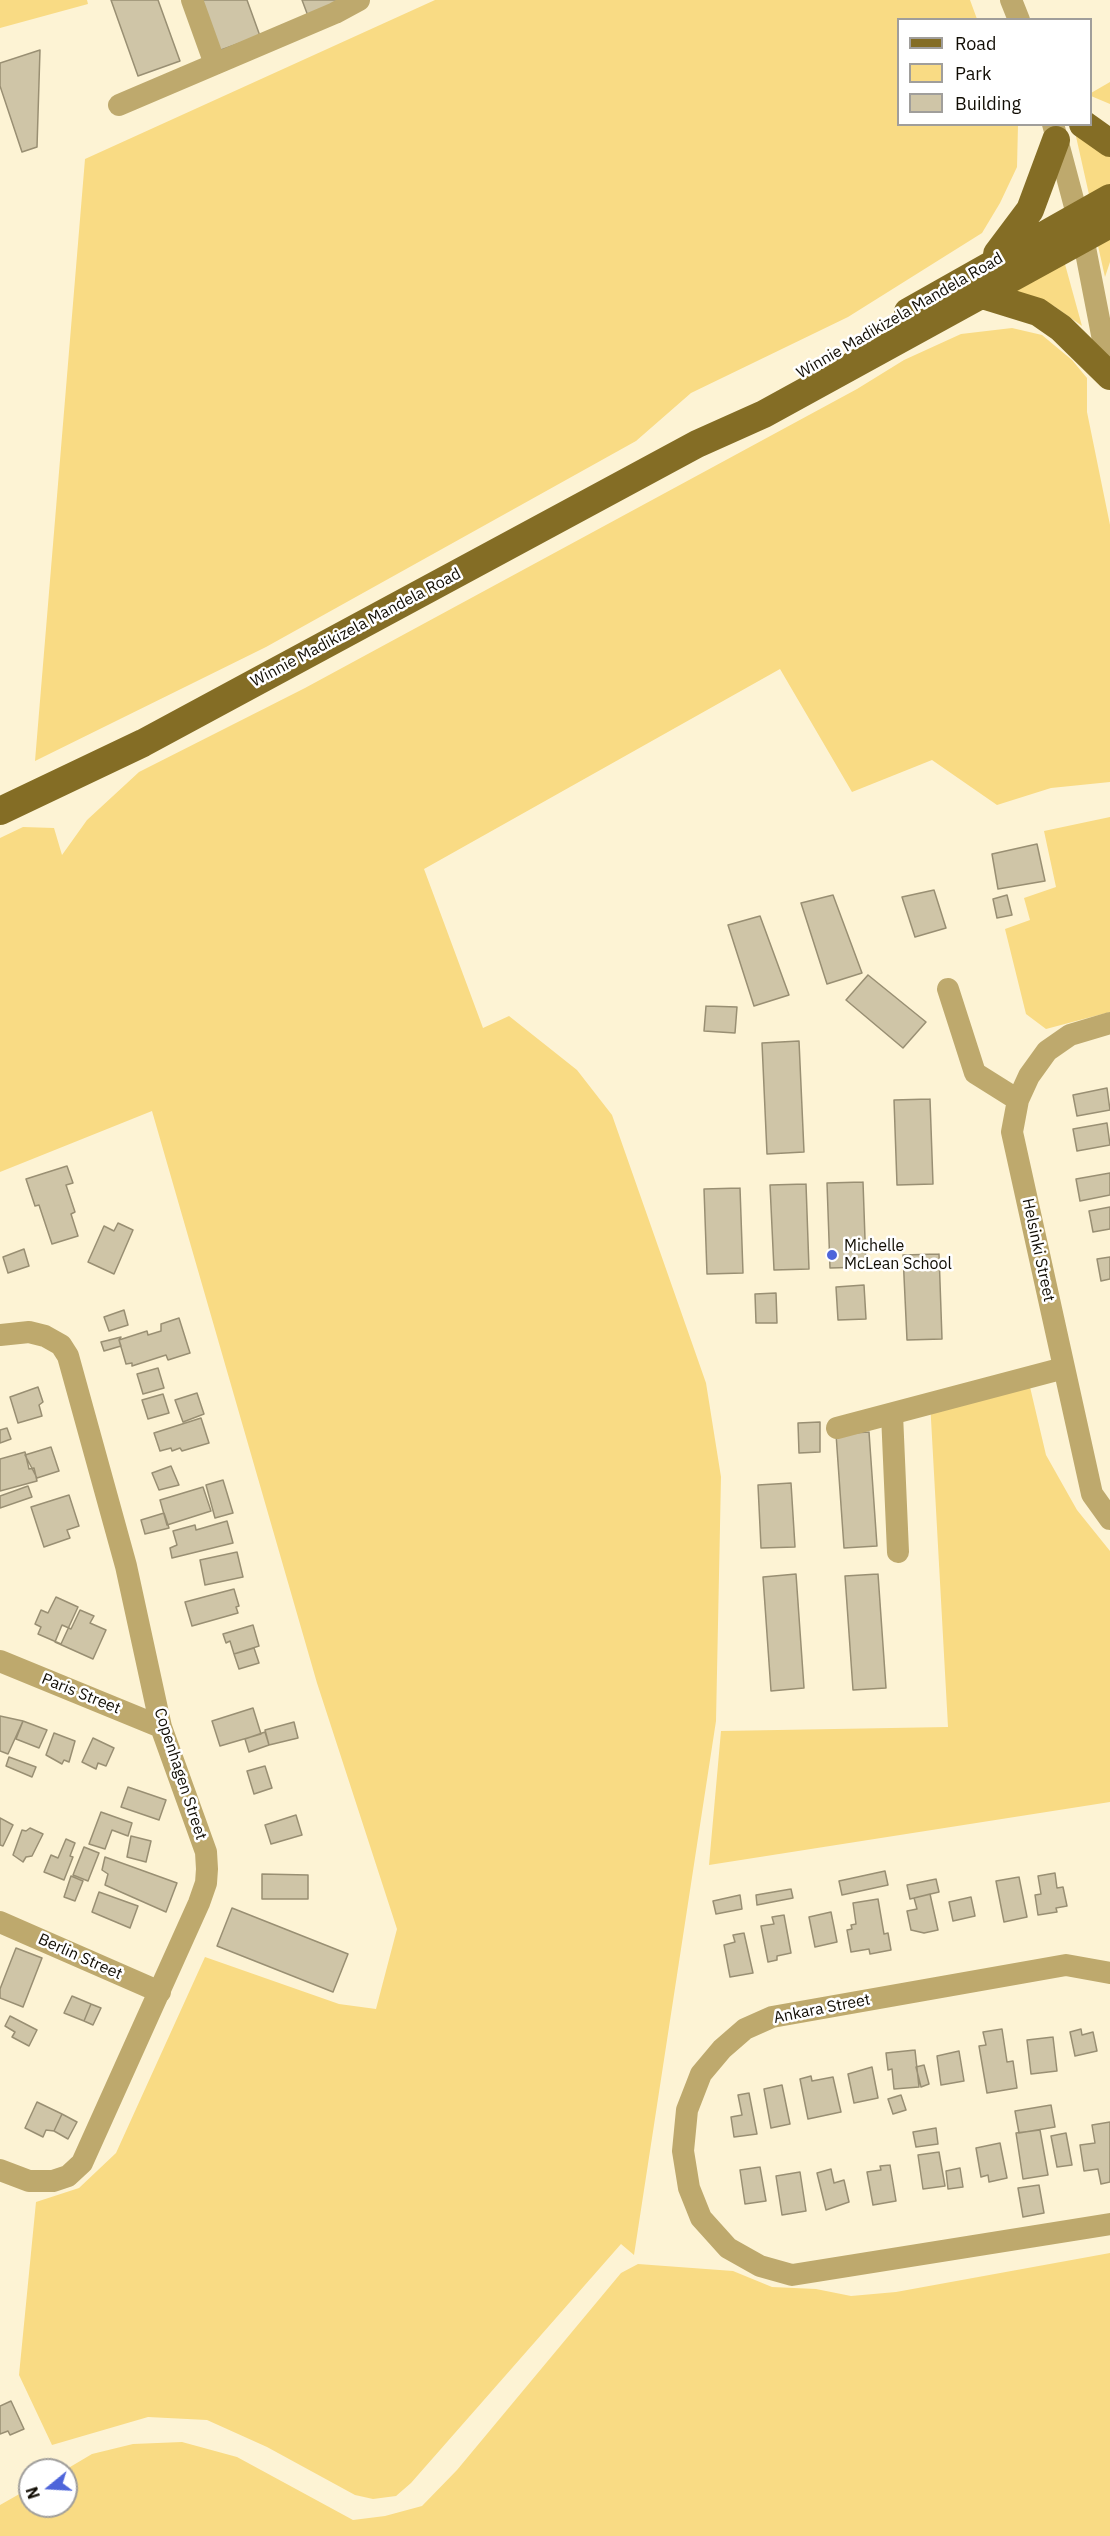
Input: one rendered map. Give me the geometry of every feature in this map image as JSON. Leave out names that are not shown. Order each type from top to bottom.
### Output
[{"type":"main road","points":[[1086,126],[1110,143]]},
{"type":"main road","points":[[1054,132],[1030,210],[1000,252],[982,283],[1038,312],[1061,328],[1110,376]]},
{"type":"main road","name":"Winnie Madikizela Mandela Road","points":[[4,808],[143,743],[697,444],[755,400],[982,283],[1080,226],[1110,198]]},
{"type":"main road","name":"Winnie Madikizela Mandela Road","points":[[1080,226],[1110,224]]},
{"type":"main road","points":[[1110,365],[1110,376]]},
{"type":"street","points":[[192,0],[215,64]]},
{"type":"street","points":[[119,105],[335,13],[359,0]]},
{"type":"street","points":[[1011,0],[1017,18]]},
{"type":"street","points":[[1054,132],[1080,226],[1110,376]]},
{"type":"street","points":[[948,989],[975,1073],[1018,1100]]},
{"type":"street","name":"Helsinki Street","points":[[1110,1023],[1070,1035],[1047,1051],[1029,1076],[1018,1100],[1012,1132],[1092,1494],[1110,1519]]},
{"type":"street","name":"Copenhagen Street","points":[[0,1335],[29,1332],[45,1336],[61,1345],[68,1356],[126,1566],[161,1727],[206,1852],[207,1869],[206,1883],[199,1903],[82,2163],[69,2176],[52,2181],[29,2181],[0,2170]]},
{"type":"street","points":[[837,1428],[1064,1368]]},
{"type":"street","points":[[892,1414],[897,1552]]},
{"type":"street","name":"Paris Street","points":[[0,1661],[161,1727]]},
{"type":"street","name":"Berlin Street","points":[[0,1922],[160,1992]]},
{"type":"street","name":"Ankara Street","points":[[1110,1973],[1066,1965],[772,2017],[745,2029],[722,2049],[701,2074],[687,2110],[683,2151],[689,2188],[700,2218],[728,2248],[760,2266],[792,2275],[1110,2224]]},
{"type":"green space","points":[[0,0],[87,0],[88,4],[0,28]]},
{"type":"green space","points":[[435,0],[970,0],[977,18],[897,18],[897,126],[1018,126],[1017,167],[1000,203],[982,233],[848,317],[691,393],[636,441],[266,647],[35,761],[85,159]]},
{"type":"green space","points":[[1110,82],[1110,104],[1092,96],[1092,92]]},
{"type":"green space","points":[[1075,132],[1110,157],[1110,188],[1090,199]]},
{"type":"green space","points":[[1110,230],[1110,262],[1105,277],[1096,237]]},
{"type":"green space","points":[[1063,257],[1082,326],[1054,306],[1014,292]]},
{"type":"green space","points":[[1012,328],[1042,335],[1072,360],[1087,378],[1087,412],[1110,525],[1110,782],[1051,788],[997,805],[932,760],[852,792],[780,669],[424,869],[483,1028],[509,1016],[577,1070],[612,1115],[706,1383],[721,1477],[716,1721],[634,2255],[621,2244],[411,2483],[396,2496],[373,2499],[355,2495],[267,2447],[207,2420],[148,2417],[52,2445],[19,2375],[36,2202],[79,2188],[116,2153],[205,1957],[339,2004],[376,2009],[397,1929],[317,1683],[152,1111],[0,1172],[0,838],[23,827],[54,828],[62,855],[87,820],[139,772],[305,688],[857,389],[904,360],[961,334]]},
{"type":"green space","points":[[1110,817],[1110,1012],[1046,1029],[1026,1014],[1005,929],[1030,920],[1024,898],[1056,887],[1044,831]]},
{"type":"green space","points":[[1026,1370],[1046,1455],[1077,1510],[1110,1551],[1110,1802],[709,1865],[721,1731],[948,1727],[930,1401]]},
{"type":"green space","points":[[1110,2253],[1110,2536],[0,2536],[0,2505],[18,2495],[18,2518],[78,2518],[78,2462],[92,2454],[133,2444],[182,2442],[237,2457],[353,2520],[385,2516],[422,2506],[457,2470],[621,2273],[638,2264],[733,2271],[772,2287],[816,2289],[851,2296],[896,2292]]},
{"type":"building","points":[[111,0],[158,0],[180,61],[138,76]]},
{"type":"building","points":[[200,0],[247,0],[260,36],[218,51]]},
{"type":"building","points":[[302,0],[349,0],[308,16]]},
{"type":"building","points":[[40,50],[37,147],[22,152],[0,86],[0,63]]},
{"type":"building","points":[[1037,844],[1045,881],[998,889],[992,854]]},
{"type":"building","points":[[934,890],[946,928],[915,937],[902,897]]},
{"type":"building","points":[[833,895],[862,973],[827,984],[801,903]]},
{"type":"building","points":[[1007,895],[1012,915],[997,918],[993,899]]},
{"type":"building","points":[[760,916],[789,995],[754,1006],[728,925]]},
{"type":"building","points":[[868,975],[926,1022],[903,1048],[846,1000]]},
{"type":"building","points":[[706,1006],[737,1007],[735,1033],[704,1031]]},
{"type":"building","points":[[799,1041],[804,1152],[767,1154],[762,1043]]},
{"type":"building","points":[[1107,1088],[1110,1110],[1077,1116],[1073,1095]]},
{"type":"building","points":[[930,1099],[933,1184],[897,1185],[894,1100]]},
{"type":"building","points":[[1107,1123],[1110,1145],[1077,1151],[1073,1129]]},
{"type":"building","points":[[67,1166],[73,1183],[66,1185],[75,1212],[71,1214],[78,1236],[52,1244],[39,1205],[35,1206],[26,1179]]},
{"type":"building","points":[[1110,1173],[1110,1195],[1080,1201],[1076,1179]]},
{"type":"building","points":[[863,1182],[866,1267],[830,1268],[827,1183]]},
{"type":"building","points":[[806,1184],[809,1269],[774,1270],[770,1185]]},
{"type":"building","points":[[740,1188],[743,1273],[707,1274],[704,1189]]},
{"type":"building","points":[[1110,1207],[1110,1229],[1093,1232],[1089,1211]]},
{"type":"building","points":[[118,1223],[133,1230],[114,1274],[88,1262],[104,1226],[114,1231]]},
{"type":"building","points":[[24,1249],[29,1266],[8,1273],[3,1257]]},
{"type":"building","points":[[939,1254],[942,1339],[907,1340],[903,1255]]},
{"type":"building","points":[[1110,1257],[1110,1279],[1101,1281],[1097,1259]]},
{"type":"building","points":[[864,1285],[866,1319],[838,1320],[836,1287]]},
{"type":"building","points":[[776,1293],[777,1323],[756,1323],[755,1294]]},
{"type":"building","points":[[124,1310],[128,1325],[109,1331],[104,1317]]},
{"type":"building","points":[[179,1318],[190,1353],[168,1360],[166,1355],[132,1366],[132,1363],[126,1364],[119,1340],[147,1331],[148,1335],[161,1331],[161,1324]]},
{"type":"building","points":[[121,1337],[119,1340],[121,1346],[104,1351],[101,1342]]},
{"type":"building","points":[[158,1368],[164,1388],[143,1394],[137,1374]]},
{"type":"building","points":[[38,1387],[43,1402],[39,1405],[42,1416],[18,1423],[10,1397]]},
{"type":"building","points":[[197,1393],[204,1414],[183,1422],[175,1400]]},
{"type":"building","points":[[163,1394],[169,1413],[148,1419],[142,1400]]},
{"type":"building","points":[[201,1418],[209,1443],[182,1451],[180,1448],[172,1451],[171,1448],[160,1451],[154,1433]]},
{"type":"building","points":[[820,1422],[820,1452],[799,1453],[798,1423]]},
{"type":"building","points":[[7,1428],[11,1439],[0,1443],[0,1430]]},
{"type":"building","points":[[869,1432],[877,1546],[844,1548],[836,1434]]},
{"type":"building","points":[[51,1447],[59,1471],[37,1478],[25,1455]]},
{"type":"building","points":[[25,1452],[29,1469],[34,1468],[37,1481],[0,1491],[0,1459]]},
{"type":"building","points":[[171,1466],[179,1485],[159,1490],[152,1473]]},
{"type":"building","points":[[223,1480],[233,1513],[215,1518],[206,1485]]},
{"type":"building","points":[[791,1483],[795,1547],[761,1548],[758,1485]]},
{"type":"building","points":[[28,1486],[32,1497],[0,1508],[0,1496]]},
{"type":"building","points":[[203,1487],[211,1511],[167,1525],[160,1500]]},
{"type":"building","points":[[69,1495],[79,1526],[67,1530],[70,1538],[44,1547],[31,1507]]},
{"type":"building","points":[[164,1513],[169,1528],[145,1534],[141,1520]]},
{"type":"building","points":[[227,1521],[233,1543],[172,1558],[170,1548],[177,1545],[173,1531],[195,1525],[196,1530]]},
{"type":"building","points":[[237,1552],[243,1577],[205,1585],[200,1560]]},
{"type":"building","points":[[796,1574],[804,1688],[771,1691],[763,1577]]},
{"type":"building","points":[[878,1574],[886,1688],[853,1690],[845,1576]]},
{"type":"building","points":[[234,1589],[239,1606],[236,1607],[238,1613],[192,1626],[185,1602]]},
{"type":"building","points":[[56,1597],[78,1607],[61,1644],[38,1634],[41,1627],[35,1624],[41,1610],[48,1613]]},
{"type":"building","points":[[80,1610],[94,1616],[90,1623],[106,1630],[93,1659],[55,1642],[62,1625],[71,1629]]},
{"type":"building","points":[[253,1625],[259,1646],[234,1654],[230,1641],[226,1643],[223,1634]]},
{"type":"building","points":[[254,1648],[259,1663],[239,1669],[234,1654]]},
{"type":"building","points":[[253,1708],[261,1734],[220,1746],[212,1721]]},
{"type":"building","points":[[0,1716],[23,1721],[8,1754],[0,1751]]},
{"type":"building","points":[[23,1721],[47,1730],[39,1748],[16,1739]]},
{"type":"building","points":[[294,1722],[298,1738],[269,1745],[265,1730]]},
{"type":"building","points":[[265,1732],[269,1745],[249,1752],[245,1739]]},
{"type":"building","points":[[54,1733],[75,1741],[69,1762],[64,1760],[62,1764],[46,1755]]},
{"type":"building","points":[[93,1738],[114,1748],[106,1766],[98,1763],[96,1769],[82,1762]]},
{"type":"building","points":[[9,1757],[36,1767],[32,1777],[6,1766]]},
{"type":"building","points":[[265,1766],[272,1788],[254,1794],[247,1771]]},
{"type":"building","points":[[128,1787],[166,1800],[159,1820],[121,1807]]},
{"type":"building","points":[[101,1812],[132,1823],[128,1836],[112,1830],[105,1849],[89,1844]]},
{"type":"building","points":[[296,1815],[302,1835],[271,1844],[265,1825]]},
{"type":"building","points":[[0,1818],[13,1825],[3,1846],[0,1845]]},
{"type":"building","points":[[30,1828],[43,1834],[32,1856],[26,1857],[23,1862],[13,1855],[22,1830],[26,1831]]},
{"type":"building","points":[[131,1836],[151,1841],[146,1862],[127,1857]]},
{"type":"building","points":[[66,1839],[75,1843],[70,1856],[73,1857],[64,1880],[44,1872],[51,1855],[58,1858]]},
{"type":"building","points":[[84,1847],[99,1853],[88,1881],[73,1875]]},
{"type":"building","points":[[105,1857],[177,1883],[166,1912],[105,1885],[108,1874],[102,1870]]},
{"type":"building","points":[[885,1871],[888,1885],[842,1895],[839,1881]]},
{"type":"building","points":[[1055,1873],[1057,1888],[1063,1887],[1067,1906],[1056,1908],[1057,1912],[1038,1915],[1035,1895],[1041,1894],[1038,1876]]},
{"type":"building","points":[[262,1874],[308,1875],[308,1899],[262,1899]]},
{"type":"building","points":[[71,1876],[83,1881],[75,1901],[64,1897]]},
{"type":"building","points":[[1019,1877],[1027,1917],[1004,1922],[996,1881]]},
{"type":"building","points":[[936,1879],[939,1892],[910,1899],[907,1885]]},
{"type":"building","points":[[791,1889],[793,1898],[757,1905],[756,1895]]},
{"type":"building","points":[[99,1892],[138,1906],[130,1928],[92,1912]]},
{"type":"building","points":[[930,1894],[938,1930],[924,1933],[911,1930],[907,1911],[917,1909],[914,1898]]},
{"type":"building","points":[[740,1895],[742,1909],[716,1914],[713,1901]]},
{"type":"building","points":[[971,1897],[975,1916],[953,1921],[949,1902]]},
{"type":"building","points":[[878,1899],[884,1934],[888,1933],[891,1950],[870,1954],[869,1949],[851,1952],[847,1930],[852,1929],[851,1925],[856,1924],[853,1903]]},
{"type":"building","points":[[232,1908],[348,1954],[333,1992],[217,1946]]},
{"type":"building","points":[[831,1912],[837,1942],[815,1947],[809,1917]]},
{"type":"building","points":[[784,1915],[791,1953],[777,1956],[777,1960],[768,1962],[761,1926],[774,1924],[772,1917]]},
{"type":"building","points":[[744,1933],[753,1973],[730,1977],[724,1945],[735,1942],[733,1935]]},
{"type":"building","points":[[16,1948],[42,1958],[23,2007],[0,1998],[0,1989]]},
{"type":"building","points":[[72,1996],[91,2004],[84,2021],[64,2013]]},
{"type":"building","points":[[91,2004],[101,2008],[93,2025],[84,2021]]},
{"type":"building","points":[[10,2016],[37,2030],[29,2046],[12,2037],[15,2032],[5,2026]]},
{"type":"building","points":[[1002,2029],[1007,2062],[1013,2061],[1017,2088],[987,2093],[979,2046],[986,2045],[983,2032]]},
{"type":"building","points":[[1081,2029],[1082,2035],[1093,2032],[1097,2051],[1075,2056],[1070,2032]]},
{"type":"building","points":[[1053,2037],[1057,2071],[1031,2074],[1027,2040]]},
{"type":"building","points":[[915,2050],[919,2087],[894,2089],[892,2069],[888,2070],[886,2053]]},
{"type":"building","points":[[959,2051],[964,2081],[941,2085],[937,2056]]},
{"type":"building","points":[[924,2065],[929,2084],[921,2087],[916,2067]]},
{"type":"building","points":[[872,2067],[878,2098],[854,2103],[848,2074]]},
{"type":"building","points":[[811,2076],[812,2081],[833,2077],[841,2112],[808,2119],[800,2079]]},
{"type":"building","points":[[782,2085],[790,2124],[771,2128],[764,2089]]},
{"type":"building","points":[[749,2093],[757,2134],[734,2137],[731,2117],[742,2115],[738,2095]]},
{"type":"building","points":[[901,2095],[906,2110],[893,2114],[888,2099]]},
{"type":"building","points":[[37,2102],[62,2114],[54,2131],[46,2130],[43,2137],[25,2128]]},
{"type":"building","points":[[1051,2105],[1055,2127],[1019,2133],[1015,2111]]},
{"type":"building","points":[[62,2114],[77,2122],[68,2139],[54,2131]]},
{"type":"building","points":[[1110,2122],[1110,2182],[1101,2184],[1098,2169],[1084,2171],[1080,2145],[1095,2143],[1092,2125]]},
{"type":"building","points":[[936,2128],[938,2144],[916,2147],[913,2132]]},
{"type":"building","points":[[1040,2130],[1048,2175],[1023,2179],[1016,2133]]},
{"type":"building","points":[[1066,2133],[1072,2165],[1057,2167],[1051,2136]]},
{"type":"building","points":[[1000,2143],[1007,2178],[989,2182],[988,2175],[981,2177],[976,2148]]},
{"type":"building","points":[[939,2152],[945,2186],[923,2189],[918,2155]]},
{"type":"building","points":[[890,2165],[896,2201],[873,2205],[867,2172],[881,2170],[880,2166]]},
{"type":"building","points":[[760,2167],[766,2201],[745,2204],[740,2170]]},
{"type":"building","points":[[960,2168],[963,2187],[948,2189],[946,2171]]},
{"type":"building","points":[[831,2169],[834,2183],[844,2180],[849,2202],[826,2210],[817,2173]]},
{"type":"building","points":[[800,2172],[806,2211],[782,2215],[776,2176]]},
{"type":"building","points":[[1039,2185],[1044,2213],[1023,2217],[1018,2188]]},
{"type":"building","points":[[11,2401],[24,2429],[10,2435],[8,2431],[0,2434],[0,2406]]},
{"type":"place","name":"Michelle McLean School","points":[[832,1255]]}]
